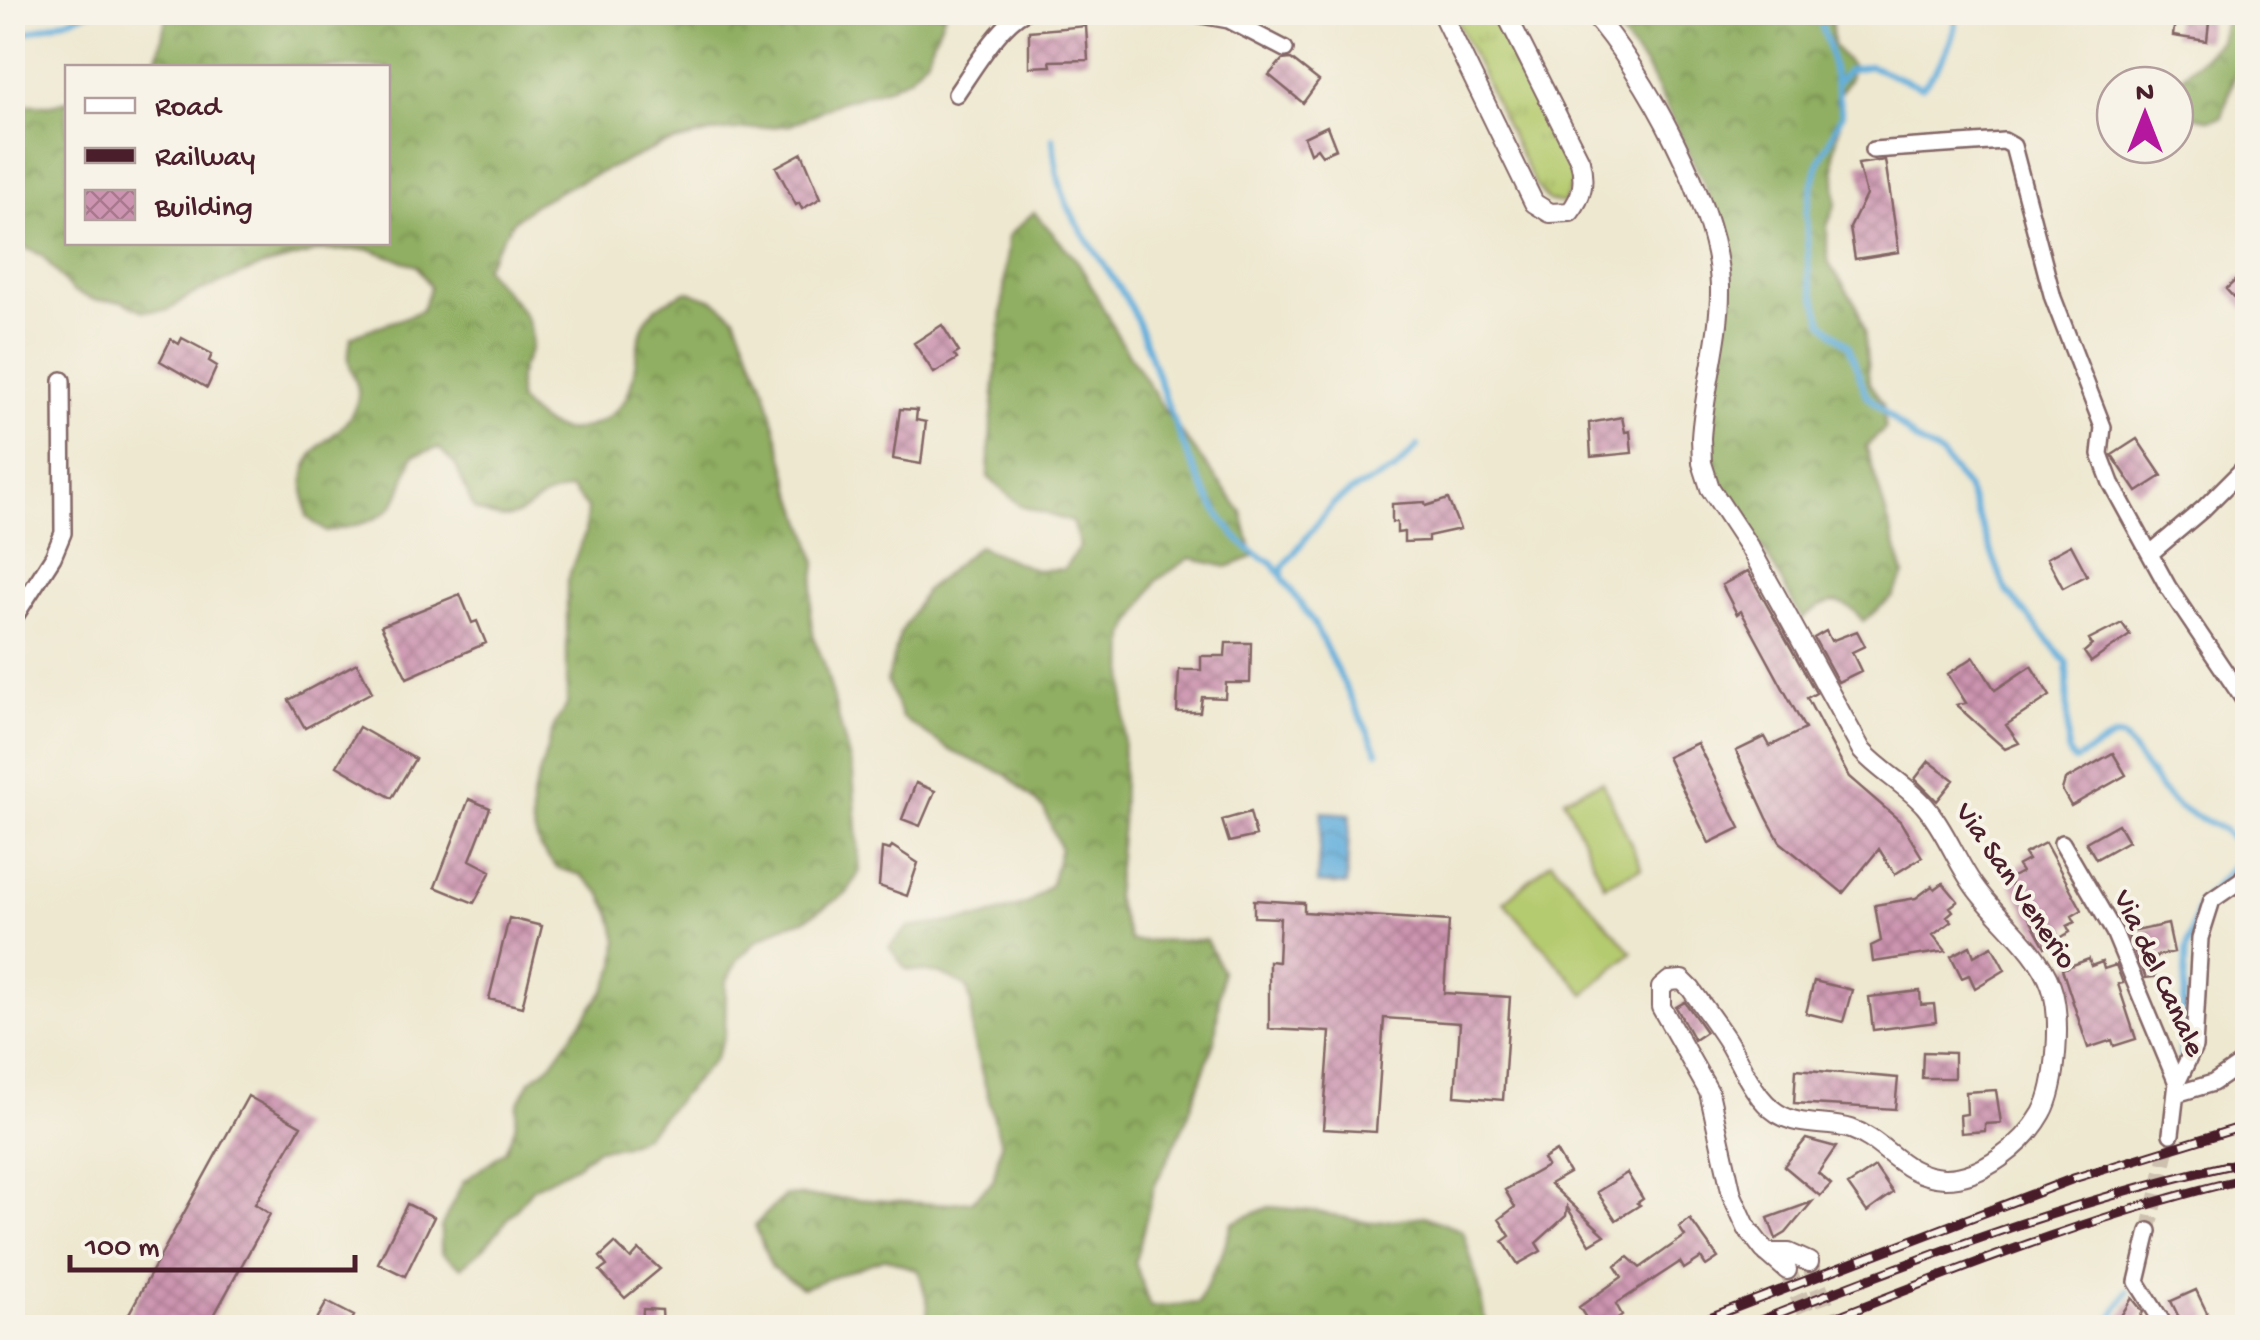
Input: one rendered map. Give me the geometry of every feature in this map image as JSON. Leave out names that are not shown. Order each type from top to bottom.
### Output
[{"type":"street","points":[[956,94],[988,49],[1024,12]]},
{"type":"street","points":[[1185,12],[1230,16],[1285,48]]},
{"type":"street","points":[[1440,12],[1534,203],[1550,213],[1570,212],[1583,183],[1580,161],[1506,12]]},
{"type":"street","name":"Via San Venerio","points":[[1591,12],[1638,72],[1694,185],[1716,244],[1720,288],[1701,438],[1702,462],[1710,488],[1752,550],[1862,751],[1923,803],[1976,888],[2046,972],[2056,1004],[2054,1055],[2043,1111],[2024,1136],[1989,1165],[1963,1176],[1942,1178],[1901,1165],[1873,1140],[1854,1130],[1796,1122],[1778,1114],[1760,1094],[1691,988],[1682,980],[1669,981],[1661,988],[1661,1007],[1709,1092],[1732,1195],[1747,1228],[1787,1270]]},
{"type":"street","points":[[1873,150],[2004,141],[2013,146],[2053,298],[2103,428],[2100,454],[2112,484],[2168,587],[2248,706]]},
{"type":"street","points":[[12,621],[64,533],[62,380]]},
{"type":"street","points":[[2152,552],[2248,464]]},
{"type":"street","name":"Via del Canale","points":[[2062,844],[2114,932],[2177,1089],[2171,1134]]},
{"type":"street","points":[[2177,1089],[2194,1047],[2200,938],[2212,900],[2241,880],[2248,870]]},
{"type":"street","points":[[2213,1083],[2248,1059]]},
{"type":"street","points":[[2177,1089],[2248,1073]]},
{"type":"street","points":[[2149,1231],[2137,1282],[2166,1328]]},
{"type":"street","points":[[1767,1253],[1789,1253],[1809,1262]]},
{"type":"green space","points":[[169,12],[945,13],[926,59],[909,77],[837,103],[791,125],[714,132],[662,145],[576,183],[533,205],[513,221],[484,267],[523,312],[531,333],[530,350],[519,376],[518,400],[544,423],[564,430],[595,424],[621,404],[630,387],[645,322],[664,303],[688,291],[714,300],[735,316],[765,388],[816,564],[810,613],[853,773],[860,871],[847,893],[804,920],[757,941],[738,959],[726,982],[725,1034],[715,1059],[644,1136],[622,1146],[596,1149],[577,1165],[533,1188],[484,1248],[461,1267],[441,1253],[441,1227],[463,1182],[505,1151],[515,1127],[518,1104],[530,1081],[551,1064],[606,988],[616,965],[618,941],[612,915],[601,893],[581,875],[557,868],[540,848],[532,824],[532,798],[554,726],[567,705],[567,580],[585,533],[587,508],[571,489],[547,496],[509,517],[474,509],[456,466],[439,448],[414,455],[397,499],[375,518],[326,532],[307,517],[304,488],[309,461],[347,422],[357,402],[358,389],[349,357],[351,337],[422,310],[430,287],[417,266],[369,249],[319,251],[260,267],[189,296],[169,310],[144,311],[122,301],[94,300],[72,291],[42,255],[13,243],[13,105],[65,102],[65,245],[390,245],[390,65],[153,65]]},
{"type":"green space","points":[[1453,13],[1494,13],[1571,165],[1573,182],[1564,203],[1548,201],[1533,181]]},
{"type":"green space","points":[[1604,13],[1831,13],[1833,45],[1851,66],[1849,80],[1835,100],[1842,112],[1834,152],[1836,203],[1827,226],[1827,251],[1829,263],[1857,306],[1864,330],[1869,383],[1883,404],[1885,429],[1866,446],[1904,575],[1893,597],[1863,621],[1848,606],[1834,602],[1802,619],[1721,482],[1711,438],[1730,288],[1725,241],[1703,181],[1646,67]]},
{"type":"green space","points":[[2227,13],[2247,13],[2247,63],[2237,67],[2222,117],[2210,120],[2195,116],[2194,65],[2220,41]]},
{"type":"green space","points":[[1034,212],[1079,263],[1120,340],[1167,414],[1242,512],[1253,557],[1227,567],[1190,558],[1157,580],[1126,634],[1122,824],[1115,898],[1130,941],[1206,940],[1222,971],[1215,1039],[1186,1121],[1154,1187],[1135,1262],[1150,1307],[1198,1303],[1232,1223],[1269,1207],[1370,1223],[1424,1216],[1463,1231],[1486,1327],[926,1327],[928,1305],[919,1271],[886,1258],[802,1288],[771,1267],[755,1225],[785,1195],[936,1204],[972,1201],[993,1181],[1001,1144],[972,1037],[967,987],[941,974],[906,969],[889,947],[908,928],[986,917],[1029,903],[1051,884],[1060,848],[1044,809],[1007,775],[953,752],[902,718],[887,681],[900,634],[925,591],[978,546],[1035,570],[1064,569],[1080,546],[1072,522],[1021,506],[988,477],[1008,236]]},
{"type":"green space","points":[[1602,781],[1642,868],[1604,885],[1564,798]]},
{"type":"green space","points":[[1551,861],[1632,952],[1585,994],[1504,902]]},
{"type":"water","points":[[1322,812],[1350,814],[1346,885],[1317,883]]},
{"type":"building","points":[[2176,12],[2210,12],[2207,41],[2173,36]]},
{"type":"building","points":[[1086,26],[1088,60],[1050,61],[1051,66],[1029,67],[1029,31]]},
{"type":"building","points":[[1291,59],[1319,81],[1303,103],[1269,75],[1282,60]]},
{"type":"building","points":[[1327,126],[1336,149],[1322,155],[1317,148],[1310,153],[1304,137]]},
{"type":"building","points":[[802,153],[821,198],[802,209],[776,167]]},
{"type":"building","points":[[1885,160],[1899,252],[1855,259],[1850,228],[1866,195],[1858,164]]},
{"type":"building","points":[[2240,276],[2248,284],[2248,313],[2226,289]]},
{"type":"building","points":[[942,325],[959,352],[954,355],[957,359],[934,373],[914,343]]},
{"type":"building","points":[[182,338],[212,354],[209,361],[217,366],[207,388],[160,361],[171,339],[179,344]]},
{"type":"building","points":[[900,409],[917,410],[916,420],[926,422],[921,464],[893,459]]},
{"type":"building","points":[[1622,417],[1625,432],[1630,431],[1632,453],[1591,457],[1589,423]]},
{"type":"building","points":[[2137,439],[2162,476],[2137,492],[2112,455]]},
{"type":"building","points":[[1448,499],[1460,529],[1428,536],[1428,541],[1404,542],[1404,532],[1397,533],[1397,522],[1392,522],[1392,504],[1425,502],[1426,506]]},
{"type":"building","points":[[2071,545],[2087,575],[2063,588],[2047,558]]},
{"type":"building","points":[[1748,571],[1816,693],[1807,698],[1849,777],[1900,821],[1922,857],[1895,874],[1879,849],[1843,893],[1780,842],[1767,818],[1736,751],[1765,737],[1770,746],[1805,729],[1741,611],[1737,614],[1722,585]]},
{"type":"building","points":[[460,594],[486,643],[407,678],[381,626]]},
{"type":"building","points":[[2122,623],[2130,635],[2091,662],[2084,652],[2092,645],[2089,640]]},
{"type":"building","points":[[1826,631],[1831,641],[1857,631],[1865,646],[1852,652],[1861,671],[1838,682],[1814,638]]},
{"type":"building","points":[[1226,643],[1251,643],[1250,683],[1226,683],[1225,698],[1202,697],[1200,712],[1177,712],[1179,670],[1201,670],[1201,656],[1225,656]]},
{"type":"building","points":[[1974,657],[1995,690],[2031,666],[2050,696],[2006,725],[2019,743],[2005,749],[1956,705],[1966,703],[1948,674]]},
{"type":"building","points":[[357,663],[372,692],[305,728],[289,700]]},
{"type":"building","points":[[359,727],[415,759],[392,798],[337,766]]},
{"type":"building","points":[[1697,743],[1740,828],[1709,843],[1667,757]]},
{"type":"building","points":[[2113,753],[2126,775],[2071,806],[2062,790],[2065,780]]},
{"type":"building","points":[[1929,761],[1954,780],[1937,801],[1915,779]]},
{"type":"building","points":[[916,783],[935,791],[920,826],[902,819]]},
{"type":"building","points":[[469,799],[490,808],[470,860],[491,871],[474,903],[435,887]]},
{"type":"building","points":[[1250,812],[1256,836],[1229,842],[1222,820]]},
{"type":"building","points":[[2118,824],[2128,841],[2096,859],[2086,842]]},
{"type":"building","points":[[2045,843],[2082,910],[2072,916],[2075,922],[2067,926],[2070,932],[2045,947],[2008,879],[2021,872],[2017,866],[2028,860],[2024,854]]},
{"type":"building","points":[[892,846],[918,863],[907,896],[879,886],[882,848],[890,850]]},
{"type":"building","points":[[1943,883],[1958,901],[1947,916],[1952,921],[1933,935],[1946,951],[1873,962],[1871,946],[1881,941],[1875,905],[1916,898]]},
{"type":"building","points":[[1254,900],[1304,903],[1304,912],[1449,921],[1444,993],[1510,997],[1503,1100],[1455,1096],[1460,1023],[1384,1018],[1376,1132],[1323,1129],[1330,1032],[1269,1029],[1269,961],[1278,962],[1280,918],[1254,917]]},
{"type":"building","points":[[509,918],[542,926],[522,1007],[489,999]]},
{"type":"building","points":[[2168,924],[2174,952],[2156,956],[2155,977],[2146,978],[2127,933]]},
{"type":"building","points":[[1970,946],[1974,956],[1992,946],[2005,970],[1975,988],[1969,975],[1962,978],[1951,956]]},
{"type":"building","points":[[2089,959],[2091,966],[2102,962],[2104,969],[2116,965],[2123,983],[2118,984],[2136,1039],[2114,1046],[2112,1040],[2088,1048],[2062,969]]},
{"type":"building","points":[[1814,981],[1852,990],[1843,1022],[1806,1013]]},
{"type":"building","points":[[1920,991],[1921,1005],[1934,1004],[1936,1022],[1873,1030],[1869,997]]},
{"type":"building","points":[[1685,1002],[1706,1032],[1694,1040],[1676,1007]]},
{"type":"building","points":[[1923,1052],[1954,1053],[1954,1078],[1922,1078]]},
{"type":"building","points":[[1796,1069],[1898,1078],[1895,1109],[1794,1103]]},
{"type":"building","points":[[1996,1090],[2001,1123],[1985,1124],[1985,1131],[1961,1133],[1960,1115],[1967,1114],[1966,1092]]},
{"type":"building","points":[[248,1096],[301,1126],[255,1204],[270,1214],[207,1328],[121,1328]]},
{"type":"building","points":[[1806,1139],[1836,1147],[1818,1173],[1831,1184],[1820,1196],[1784,1166]]},
{"type":"building","points":[[1556,1151],[1569,1173],[1550,1184],[1605,1235],[1590,1244],[1567,1207],[1566,1216],[1536,1243],[1541,1251],[1518,1264],[1503,1241],[1510,1236],[1499,1219],[1515,1207],[1505,1190],[1547,1166],[1543,1159]]},
{"type":"building","points":[[1875,1167],[1893,1193],[1867,1212],[1848,1185]]},
{"type":"building","points":[[1627,1173],[1643,1199],[1616,1220],[1597,1192]]},
{"type":"building","points":[[1812,1202],[1786,1233],[1776,1239],[1768,1218]]},
{"type":"building","points":[[407,1204],[434,1217],[405,1276],[378,1263]]},
{"type":"building","points":[[1690,1219],[1718,1258],[1706,1266],[1701,1258],[1684,1269],[1680,1262],[1616,1304],[1622,1315],[1604,1328],[1595,1321],[1590,1324],[1579,1307],[1622,1277],[1615,1266],[1628,1257],[1640,1268],[1685,1236],[1679,1227]]},
{"type":"building","points":[[615,1243],[631,1259],[639,1250],[660,1269],[625,1298],[600,1271],[607,1266],[600,1257]]},
{"type":"building","points":[[2196,1290],[2210,1319],[2184,1328],[2171,1301]]},
{"type":"building","points":[[2132,1298],[2143,1312],[2134,1327],[2119,1319]]},
{"type":"building","points":[[327,1302],[354,1316],[348,1328],[312,1328]]},
{"type":"building","points":[[643,1309],[662,1310],[663,1328],[642,1328]]},
{"type":"waterway","points":[[12,38],[90,12]]},
{"type":"waterway","points":[[1817,12],[1828,44],[1842,114],[1817,167],[1806,212],[1809,278],[1823,322],[1849,346],[1866,394],[1916,441],[1941,455],[1967,488],[2006,590],[2067,663],[2068,751],[2074,761],[2114,737],[2123,737],[2178,807],[2224,830],[2242,850],[2241,857],[2199,905],[2186,951],[2181,1056]]},
{"type":"waterway","points":[[1838,82],[1848,70],[1870,66],[1922,87],[1946,52],[1957,12]]},
{"type":"waterway","points":[[1053,138],[1059,181],[1068,206],[1136,318],[1205,491],[1225,523],[1247,547],[1272,562],[1313,622],[1378,752]]},
{"type":"waterway","points":[[1282,575],[1283,567],[1333,504],[1394,471],[1418,446]]},
{"type":"waterway","points":[[2235,843],[2248,818]]},
{"type":"waterway","points":[[2106,1328],[2128,1291]]},
{"type":"tunnel","points":[[2149,1231],[2171,1134]]},
{"type":"tunnel","points":[[1809,1262],[1834,1328]]},
{"type":"tunnel","points":[[1787,1270],[1813,1328]]},
{"type":"railway","points":[[1682,1328],[2075,1178],[2248,1125]]},
{"type":"railway","points":[[1741,1328],[1928,1256],[2054,1213],[2248,1161]]},
{"type":"railway","points":[[1808,1328],[2080,1226],[2248,1178]]}]
